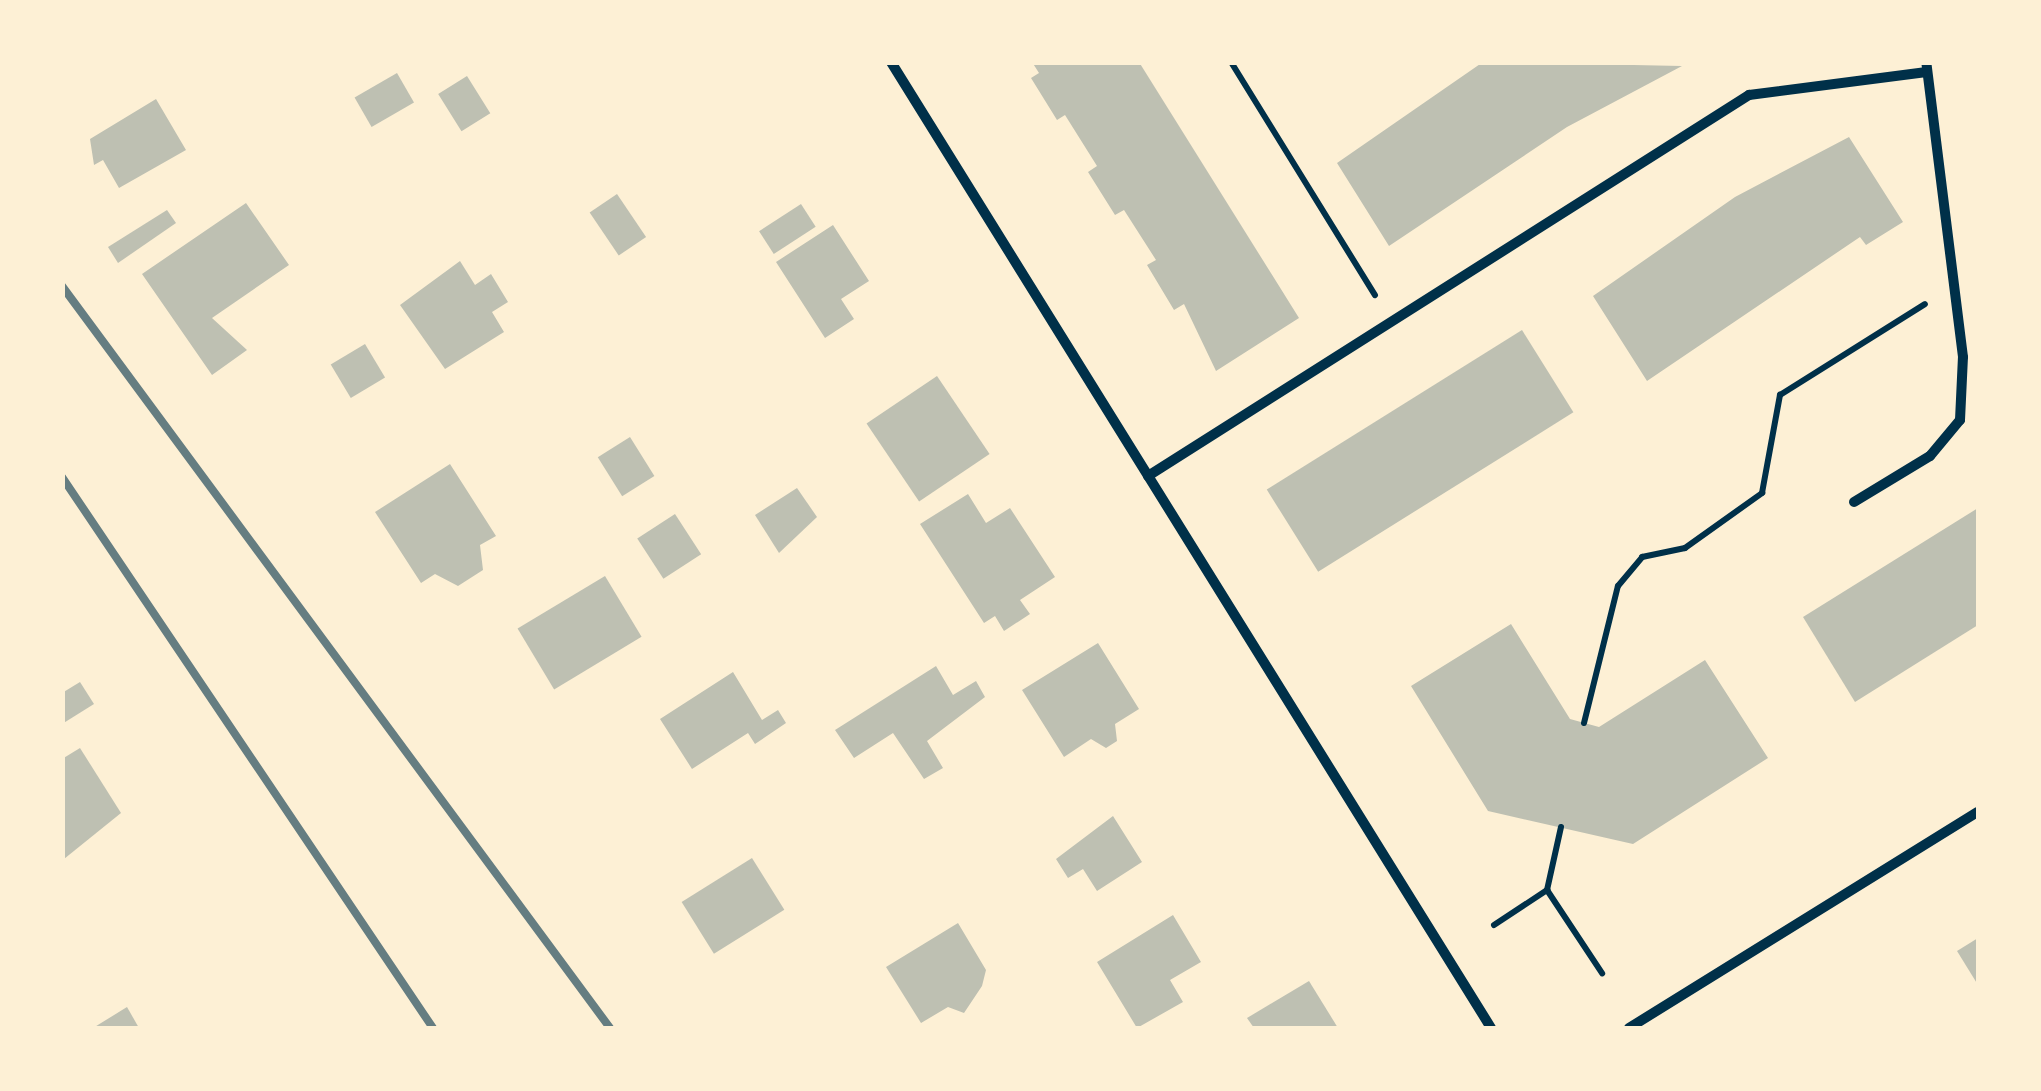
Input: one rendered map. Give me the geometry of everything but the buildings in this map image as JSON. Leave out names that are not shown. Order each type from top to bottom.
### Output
[{"type":"street","points":[[891,62],[1491,1028]]},
{"type":"street","points":[[1148,476],[1394,326],[1749,95],[1927,67],[1958,297],[1960,420],[1930,456],[1854,502]]},
{"type":"street","points":[[1629,1028],[1978,812]]},
{"type":"path","points":[[1231,62],[1394,326]]},
{"type":"path","points":[[1584,724],[1618,586],[1642,557],[1685,548],[1762,493],[1780,395],[1928,301],[1958,297]]},
{"type":"path","points":[[1494,924],[1547,890],[1561,826]]},
{"type":"path","points":[[1547,890],[1602,973]]},
{"type":"railway","points":[[62,286],[610,1028]]},
{"type":"railway","points":[[62,477],[433,1028]]}]
